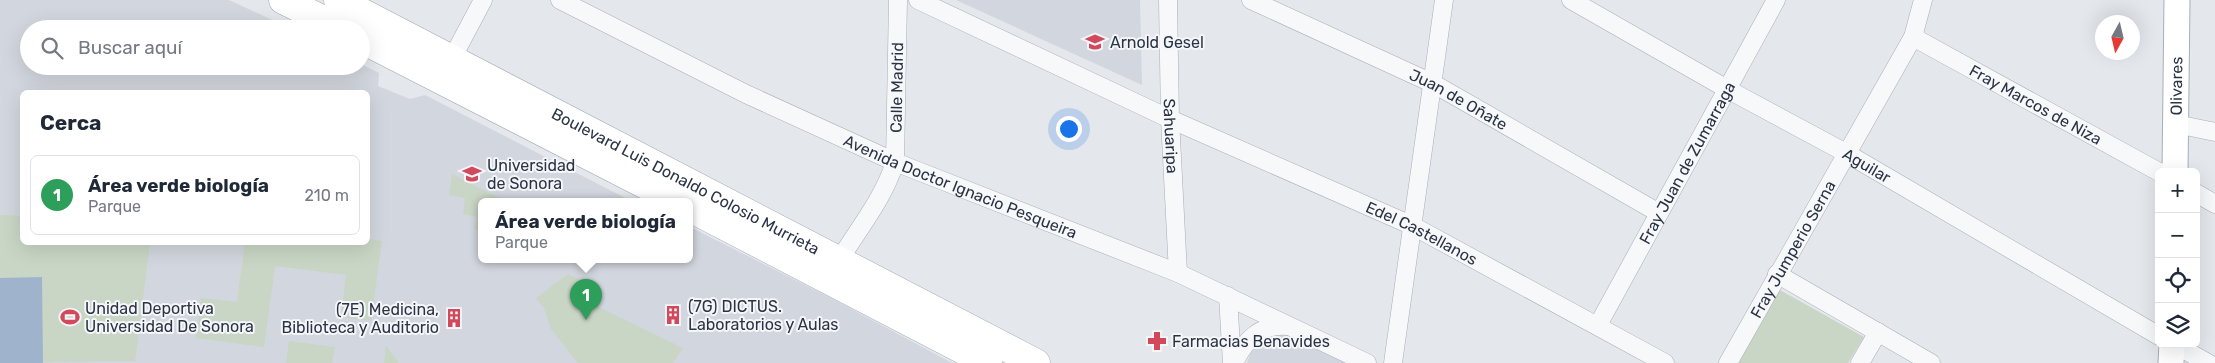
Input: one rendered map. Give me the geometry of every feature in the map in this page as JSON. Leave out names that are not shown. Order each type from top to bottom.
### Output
[{"type":"main road","points":[[283,0],[324,20]]},
{"type":"main road","name":"Boulevard Luis Donaldo Colosio Murrieta","points":[[338,0],[370,20]]},
{"type":"main road","name":"Olivares","points":[[2174,168],[2177,0]]},
{"type":"main road","name":"Boulevard Luis Donaldo Colosio Murrieta","points":[[370,20],[447,69],[673,198]]},
{"type":"main road","name":"Boulevard Luis Donaldo Colosio Murrieta","points":[[370,42],[447,69],[833,270],[988,363]]},
{"type":"main road","name":"Boulevard Luis Donaldo Colosio Murrieta","points":[[693,209],[833,270],[1036,363]]},
{"type":"main road","points":[[2171,363],[2173,348]]},
{"type":"street","points":[[447,69],[483,0]]},
{"type":"street","name":"Avenida Doctor Ignacio Pesqueira","points":[[560,0],[746,94],[895,162],[1178,273],[1367,363]]},
{"type":"street","name":"Calle Madrid","points":[[833,270],[882,193],[895,162],[898,0]]},
{"type":"street","name":"Edel Castellanos","points":[[918,0],[1170,119],[1413,226],[1665,363]]},
{"type":"street","name":"Sahuaripa","points":[[1168,0],[1170,119],[1178,273]]},
{"type":"street","name":"Juan de Oñate","points":[[1251,0],[1434,84],[1659,213]]},
{"type":"street","points":[[1393,363],[1434,84],[1444,0]]},
{"type":"street","name":"Aguilar","points":[[1571,0],[1727,89],[1846,153],[2155,334]]},
{"type":"street","name":"Fray Juan de Zumarraga","points":[[1598,325],[1776,0]]},
{"type":"street","name":"Fray Jumperio Serna","points":[[1728,363],[1913,37],[1923,0]]},
{"type":"street","name":"Fray Marcos de Niza","points":[[1913,37],[2155,170]]},
{"type":"street","points":[[2176,124],[2215,132]]},
{"type":"street","points":[[2200,195],[2215,204]]},
{"type":"street","points":[[1777,274],[1932,363]]},
{"type":"street","points":[[1228,296],[1233,363]]},
{"type":"street","points":[[1233,363],[1252,336],[1275,325],[1287,326]]},
{"type":"street","points":[[1860,363],[1878,332]]},
{"type":"street","points":[[2180,348],[2208,363]]},
{"type":"shaded area","name":"Universidad de Sonora","points":[[0,0],[229,0],[272,20],[20,20],[20,75],[370,75],[370,68],[379,73],[378,86],[410,99],[425,95],[625,198],[478,198],[478,263],[693,263],[693,229],[831,298],[952,363],[0,363]]},
{"type":"shaded area","name":"Arnold Gesel","points":[[956,0],[1140,0],[1142,85]]},
{"type":"shaded area","points":[[1285,334],[1303,338],[1354,363],[1247,363],[1254,344],[1268,336]]},
{"type":"green space","points":[[452,174],[499,198],[478,198],[478,230],[475,230],[477,217],[463,214],[465,198],[449,195]]},
{"type":"green space","name":"Unidad Deportiva Universidad De Sonora","points":[[0,215],[20,216],[20,245],[150,245],[135,361],[0,363]]},
{"type":"green space","points":[[370,239],[382,241],[371,321],[341,317],[346,275],[275,266],[264,347],[196,338],[201,298],[237,302],[245,245],[370,245]]},
{"type":"green space","points":[[568,274],[582,281],[576,296],[683,348],[673,363],[578,363],[551,329],[544,308],[536,298]]},
{"type":"green space","points":[[1778,289],[1864,337],[1848,363],[1736,363]]},
{"type":"green space","points":[[289,341],[335,347],[332,363],[286,363]]},
{"type":"green space","points":[[386,346],[399,363],[384,363]]},
{"type":"water","points":[[42,277],[43,363],[0,363],[0,278]]},
{"type":"place","name":"Arnold Gesel","points":[[1095,42]]},
{"type":"place","name":"Universidad de Sonora","points":[[472,174]]},
{"type":"place","name":"(7G) DICTUS. Laboratorios y Aulas","points":[[673,315]]},
{"type":"place","name":"Unidad Deportiva Universidad De Sonora","points":[[70,317]]},
{"type":"place","name":"(7E) Medicina, Biblioteca y Auditorio","points":[[454,318]]},
{"type":"place","name":"Área verde biología","points":[[586,320]]},
{"type":"place","name":"Farmacias Benavides","points":[[1157,341]]}]
